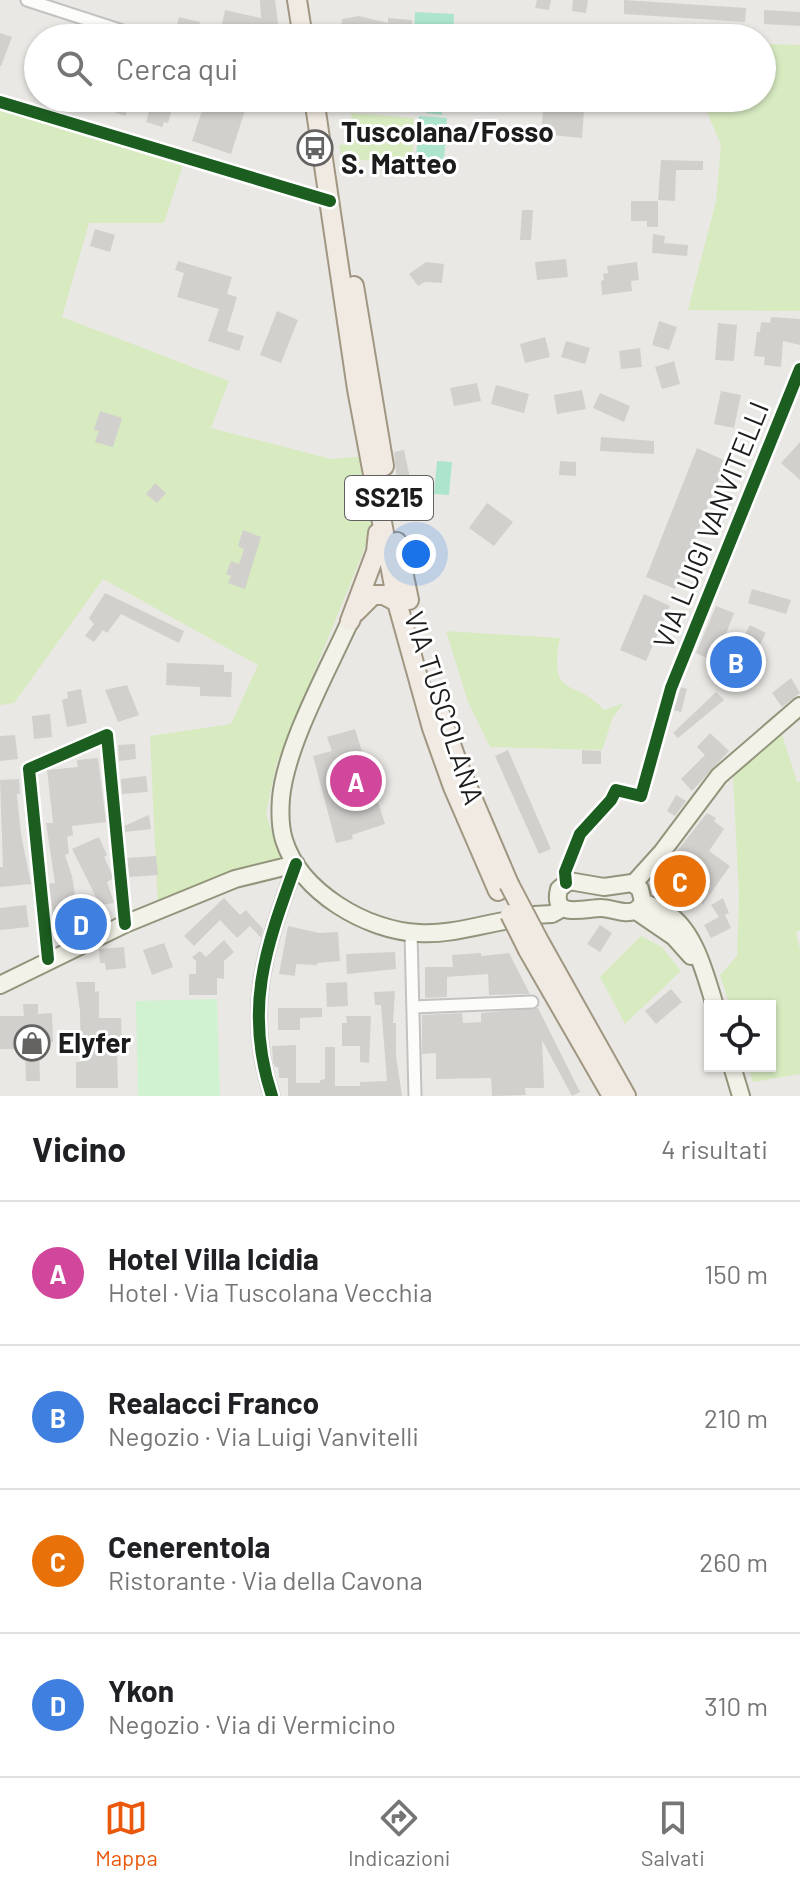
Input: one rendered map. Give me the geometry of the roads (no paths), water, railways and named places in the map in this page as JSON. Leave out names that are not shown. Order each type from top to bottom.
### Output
[{"type":"main road","points":[[297,0],[301,24]]},
{"type":"main road","points":[[308,0],[312,24]]},
{"type":"main road","name":"VIA TUSCOLANA","points":[[316,112],[357,389],[397,602],[432,728],[453,787],[612,1096]]},
{"type":"main road","name":"VIA TUSCOLANA","points":[[326,112],[383,465],[413,619],[429,680],[504,888]]},
{"type":"main road","points":[[380,511],[376,552],[284,779],[281,828],[286,845],[296,864],[317,887],[346,909],[374,923],[411,933],[442,933],[504,921]]},
{"type":"main road","points":[[350,621],[363,602],[373,595],[384,595],[397,602]]},
{"type":"main road","points":[[634,883],[662,852],[719,776],[800,706]]},
{"type":"main road","points":[[0,985],[125,924],[241,877],[296,864]]},
{"type":"main road","points":[[574,883],[604,887],[634,883],[640,889],[639,906],[630,913],[599,908],[574,911],[560,903],[559,889],[574,883]]},
{"type":"main road","points":[[639,906],[670,916],[680,925],[694,948],[712,999]]},
{"type":"main road","name":"VIA TUSCOLANA","points":[[534,946],[626,1096]]},
{"type":"main road","points":[[734,1072],[741,1096]]},
{"type":"street","points":[[27,0],[101,24]]},
{"type":"street","points":[[0,102],[24,109]]},
{"type":"street","points":[[33,112],[330,201]]},
{"type":"street","name":"VIA LUIGI VANVITELLI","points":[[574,883],[572,858],[585,826],[611,800],[616,790],[641,796],[668,699],[800,369]]},
{"type":"street","points":[[48,959],[29,769],[107,735],[125,924]]},
{"type":"street","points":[[272,1096],[259,1053],[257,1028],[260,991],[274,926],[296,864]]},
{"type":"street","points":[[411,933],[415,1096]]},
{"type":"street","points":[[413,1007],[532,1002]]},
{"type":"place","name":"Tuscolana/Fosso S. Matteo","points":[[315,148]]},
{"type":"place","name":"Realacci Franco","points":[[736,662]]},
{"type":"place","name":"Hotel Villa Icidia","points":[[356,781]]},
{"type":"place","name":"Cenerentola","points":[[680,881]]},
{"type":"place","name":"Ykon","points":[[81,924]]},
{"type":"place","name":"Elyfer","points":[[32,1043]]}]
